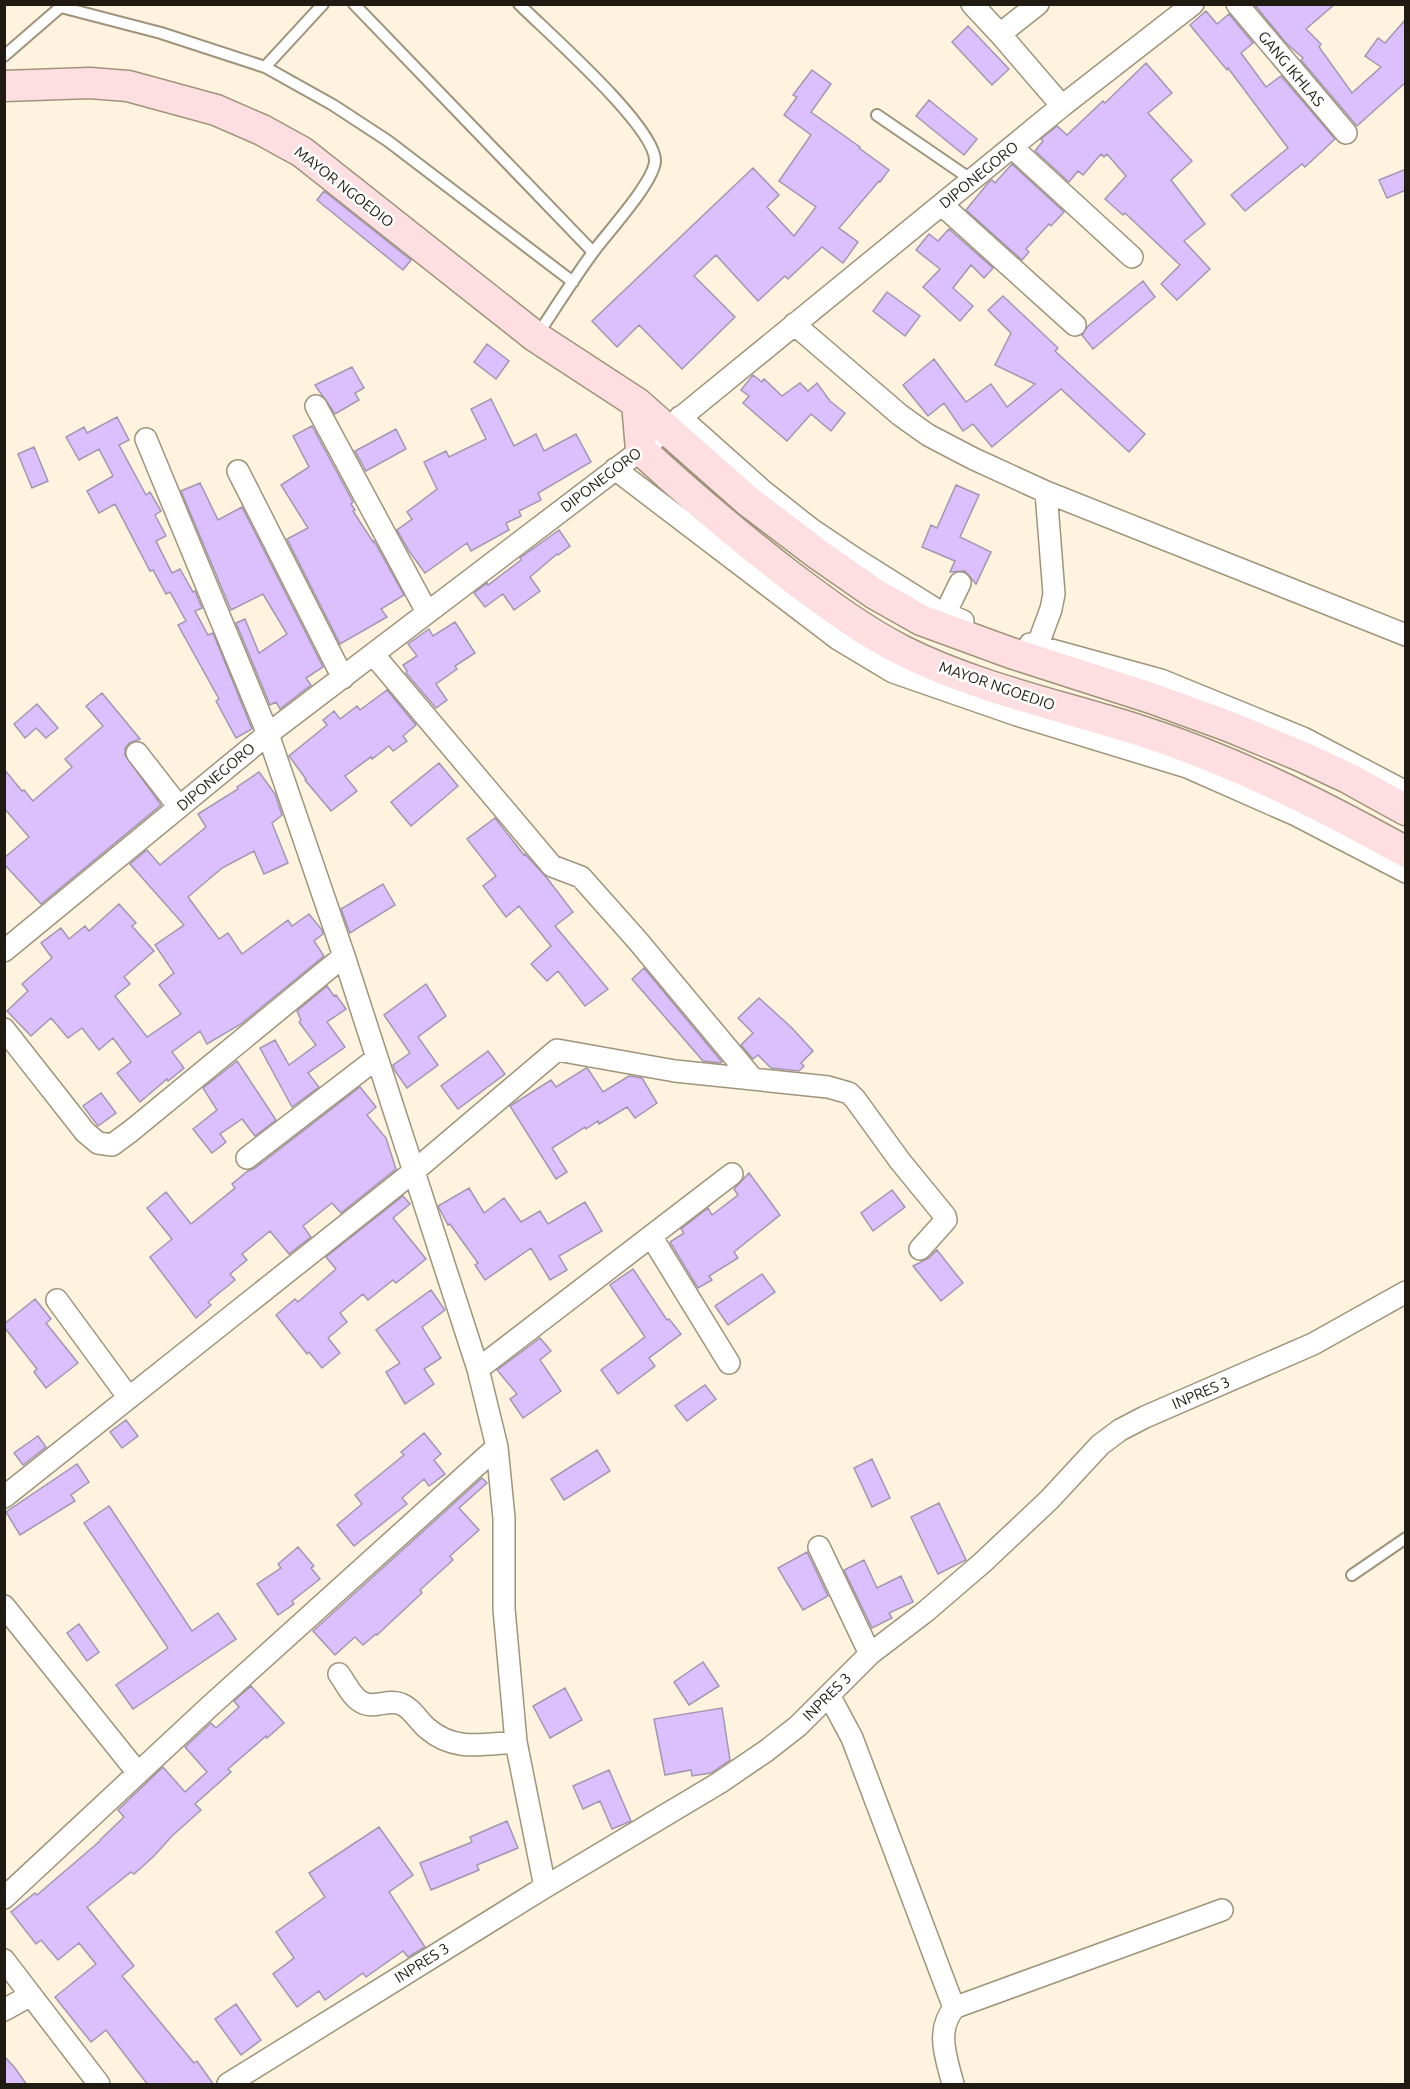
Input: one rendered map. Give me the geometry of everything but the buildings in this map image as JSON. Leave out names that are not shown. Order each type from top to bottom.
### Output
[{"type":"street","points":[[972,4],[1062,106]]},
{"type":"street","points":[[1000,34],[1038,4]]},
{"type":"street","name":"DIPONEGORO","points":[[4,951],[268,734],[641,450],[1062,106],[1193,4]]},
{"type":"street","name":"GANG IKHLAS","points":[[1237,4],[1346,133]]},
{"type":"street","name":"MAYOR NGOEDIO","points":[[4,86],[90,83],[128,86],[216,110],[262,130],[302,152],[536,337],[637,403],[674,423],[747,501],[875,594],[946,602],[1011,653],[1151,698],[1228,726],[1348,778],[1406,810]]},
{"type":"street","points":[[1013,148],[1132,257]]},
{"type":"street","points":[[942,205],[1075,325]]},
{"type":"street","points":[[794,324],[900,416],[928,435],[974,459],[1046,492],[1406,635]]},
{"type":"street","points":[[637,403],[641,450]]},
{"type":"street","points":[[316,405],[427,612]]},
{"type":"street","points":[[146,440],[268,734],[344,956],[478,1369],[497,1448],[504,1518],[504,1609],[516,1742],[545,1887]]},
{"type":"street","name":"MAYOR NGOEDIO","points":[[641,450],[762,554],[815,596],[857,625],[903,651],[988,686],[1186,746],[1303,796],[1406,852]]},
{"type":"street","points":[[615,469],[838,639],[894,672],[1017,715],[1187,767],[1296,815],[1406,872]]},
{"type":"street","points":[[238,471],[343,678]]},
{"type":"street","points":[[1038,643],[1051,609],[1054,594],[1046,492]]},
{"type":"street","points":[[903,651],[946,602],[1038,643],[1161,680],[1304,738],[1406,792]]},
{"type":"street","points":[[373,654],[552,866],[581,877],[753,1079]]},
{"type":"street","points":[[137,753],[179,807]]},
{"type":"street","points":[[4,1029],[85,1132],[98,1143],[112,1145],[344,956]]},
{"type":"street","points":[[6,1492],[129,1398],[413,1172],[557,1050],[675,1071],[828,1087],[849,1093],[945,1216],[946,1220],[920,1249]]},
{"type":"street","points":[[247,1158],[377,1058]]},
{"type":"street","points":[[478,1369],[732,1174]]},
{"type":"street","points":[[651,1236],[729,1363]]},
{"type":"street","name":"INPRES 3","points":[[228,2085],[545,1887],[719,1784],[766,1751],[798,1726],[870,1654],[925,1612],[982,1563],[1049,1500],[1100,1445],[1120,1430],[1313,1344],[1406,1292]]},
{"type":"street","points":[[57,1300],[129,1398]]},
{"type":"street","points":[[4,1898],[217,1699],[497,1448]]},
{"type":"street","points":[[819,1546],[870,1654]]},
{"type":"street","points":[[4,1606],[138,1773]]},
{"type":"street","points":[[339,1674],[360,1703],[370,1706],[394,1702],[404,1704],[428,1729],[447,1742],[469,1745],[516,1742]]},
{"type":"street","points":[[828,1695],[852,1738],[955,2007]]},
{"type":"street","points":[[955,2007],[958,2008],[1222,1910]]},
{"type":"street","points":[[4,1960],[99,2085]]},
{"type":"street","points":[[4,2010],[31,1995]]},
{"type":"street","points":[[953,2085],[944,2052],[943,2034],[945,2021],[955,2007]]},
{"type":"lane","points":[[265,67],[323,4]]},
{"type":"lane","points":[[354,4],[593,252]]},
{"type":"lane","points":[[519,4],[635,121],[653,149],[656,159],[646,183],[593,252],[536,337]]},
{"type":"lane","points":[[4,56],[63,6],[161,33],[265,67],[333,105],[388,141],[573,282]]},
{"type":"lane","points":[[877,115],[972,180]]},
{"type":"lane","points":[[1352,1575],[1406,1538]]}]
